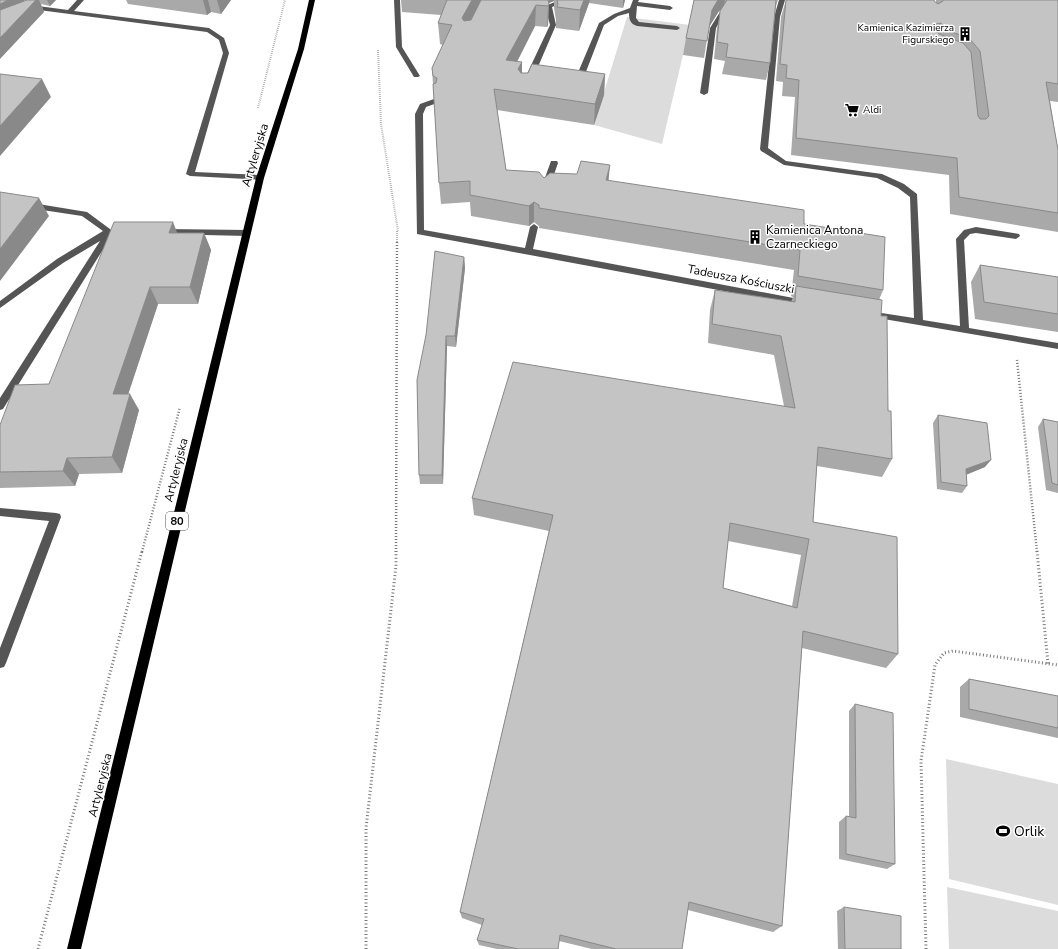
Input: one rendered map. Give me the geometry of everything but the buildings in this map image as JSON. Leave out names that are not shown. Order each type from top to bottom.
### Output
[{"type":"main road","name":"Artyleryjska","points":[[74,949],[260,178],[301,49],[312,0]]},
{"type":"street","points":[[70,11],[81,0]]},
{"type":"street","points":[[397,0],[399,47],[416,76]]},
{"type":"street","points":[[782,0],[778,17],[764,149],[784,163],[879,176],[901,186],[914,196],[919,323]]},
{"type":"street","points":[[527,83],[553,25],[548,6],[563,1]]},
{"type":"street","points":[[635,4],[632,21],[637,24],[677,28]]},
{"type":"street","points":[[578,82],[601,24],[635,4],[670,8]]},
{"type":"street","points":[[27,5],[38,8],[209,30],[222,39],[226,53],[190,174],[260,178]]},
{"type":"street","points":[[26,14],[38,8]]},
{"type":"street","points":[[704,93],[713,28],[722,13]]},
{"type":"street","points":[[420,232],[419,114],[423,106],[434,101]]},
{"type":"street","points":[[544,194],[554,162]]},
{"type":"street","points":[[23,204],[84,214],[113,232]]},
{"type":"street","points":[[528,251],[534,227]]},
{"type":"street","points":[[965,331],[960,239],[967,232],[976,230],[1016,236]]},
{"type":"street","points":[[0,305],[60,262],[113,232]]},
{"type":"street","points":[[0,406],[113,232]]},
{"type":"street","points":[[154,232],[247,233]]},
{"type":"street","name":"Tadeusza Kościuszki","points":[[420,232],[814,305]]},
{"type":"street","points":[[867,314],[1058,346]]},
{"type":"street","points":[[0,512],[56,517],[0,663]]},
{"type":"path","points":[[258,109],[285,0]]},
{"type":"path","points":[[366,949],[366,828],[396,566],[397,231],[380,124],[378,45]]},
{"type":"path","points":[[397,231],[420,232]]},
{"type":"path","points":[[1016,339],[1048,664]]},
{"type":"path","points":[[38,949],[181,403]]},
{"type":"path","points":[[926,949],[921,761],[935,665],[944,653],[953,651],[1058,665]]},
{"type":"shaded area","points":[[627,17],[690,25],[662,144],[594,125]]},
{"type":"shaded area","name":"Orlik","points":[[946,759],[1058,784],[1058,905],[949,879]]},
{"type":"shaded area","points":[[947,887],[1058,911],[1058,949],[949,949]]},
{"type":"place","name":"Kamienica Kazimierza Figurskiego","points":[[965,34]]},
{"type":"place","name":"Aldi","points":[[852,110]]},
{"type":"place","name":"Kamienica Antona Czarneckiego","points":[[755,237]]},
{"type":"place","name":"Orlik","points":[[1003,831]]}]
